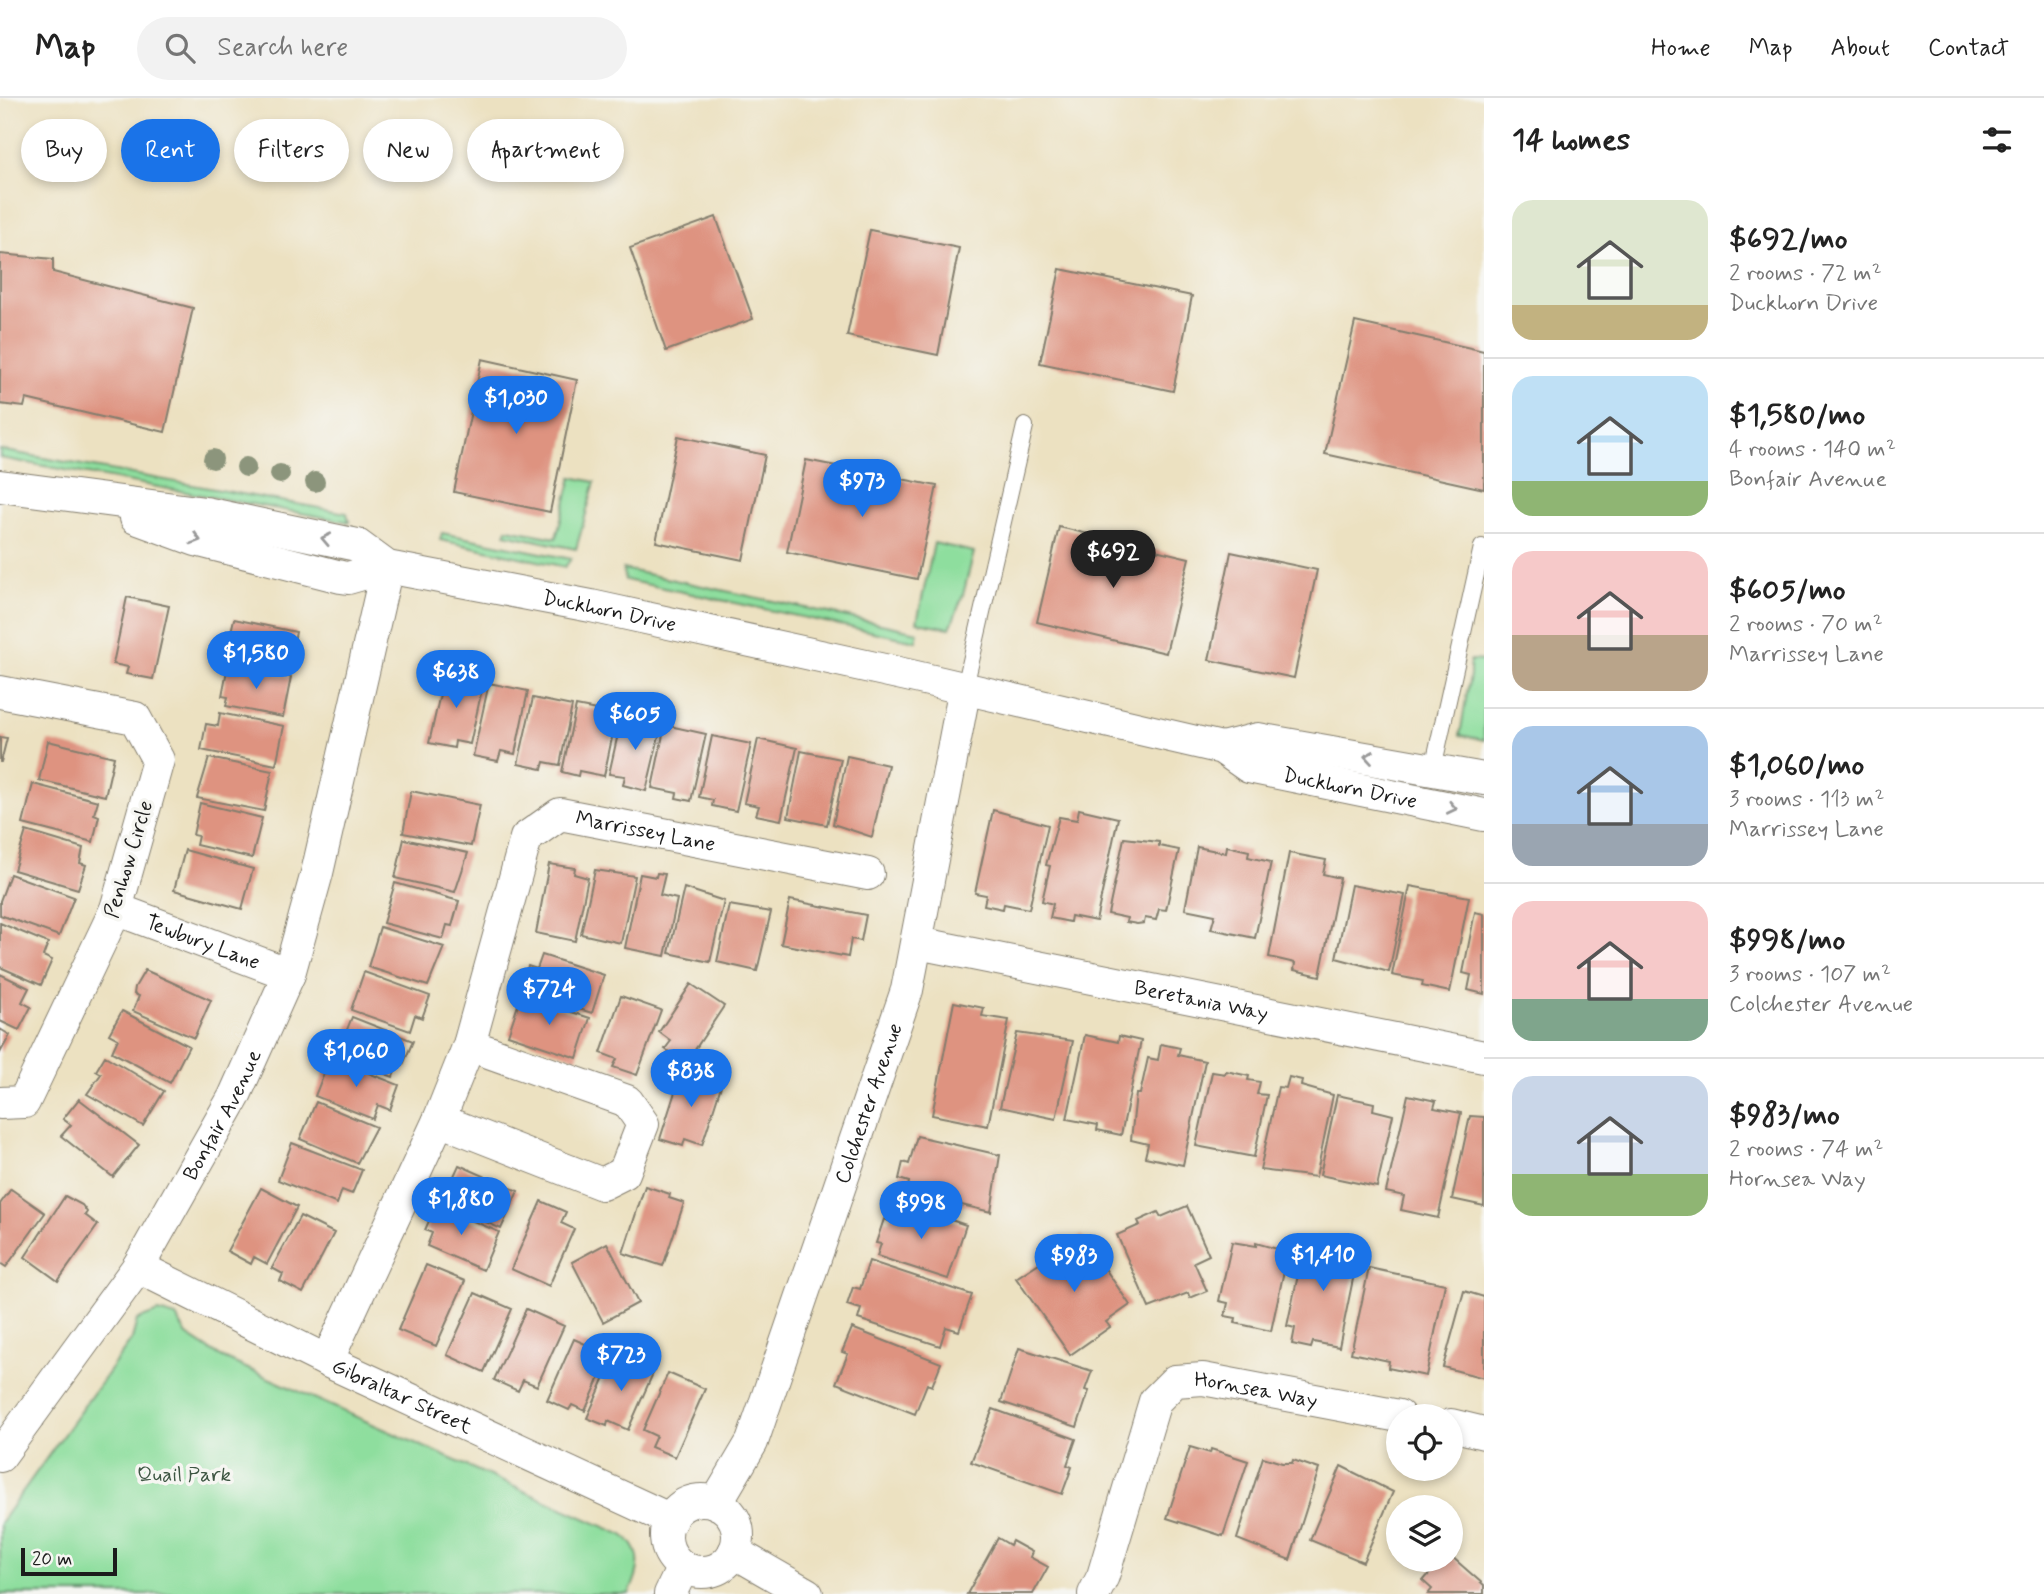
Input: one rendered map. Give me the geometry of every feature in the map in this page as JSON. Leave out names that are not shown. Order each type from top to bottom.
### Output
[{"type":"street","points":[[0,486],[85,499],[196,540],[341,577],[348,578],[387,567]]},
{"type":"street","name":"Duckhorn Drive","points":[[387,567],[591,606],[965,687],[1222,748],[1249,766],[1484,815]]},
{"type":"street","name":"Bonfair Avenue","points":[[0,1456],[138,1267],[234,1097],[289,974],[317,873],[387,567]]},
{"type":"street","name":"Colchester Avenue","points":[[716,1503],[756,1432],[907,990],[965,687]]},
{"type":"street","name":"Penhow Circle","points":[[0,692],[135,718],[158,761],[116,909],[24,1102],[0,1103]]},
{"type":"street","name":"Duckhorn Drive","points":[[1222,748],[1258,739],[1484,779]]},
{"type":"street","name":"Marrissey Lane","points":[[327,1361],[439,1119],[469,1045],[527,838],[560,814],[868,874]]},
{"type":"street","name":"Tewbury Lane","points":[[116,909],[289,974]]},
{"type":"street","name":"Beretania Way","points":[[918,943],[1484,1057]]},
{"type":"street","points":[[439,1119],[603,1184],[624,1172],[643,1124],[628,1101],[469,1045]]},
{"type":"street","name":"Gibraltar Street","points":[[138,1267],[327,1361],[671,1520]]},
{"type":"street","name":"Hornsea Way","points":[[1094,1594],[1103,1576],[1155,1402],[1175,1381],[1203,1379],[1386,1414]]},
{"type":"street","points":[[1463,1428],[1484,1433]]},
{"type":"street","points":[[692,1502],[716,1503],[726,1509],[737,1530],[734,1552],[717,1569],[694,1572],[676,1581],[666,1537],[671,1520],[681,1507],[692,1502]]},
{"type":"street","points":[[734,1552],[807,1594]]},
{"type":"lane","points":[[965,687],[1025,426]]},
{"type":"lane","points":[[1433,768],[1482,547]]},
{"type":"green space","points":[[0,450],[347,513],[349,522],[0,458]]},
{"type":"green space","points":[[572,477],[595,482],[576,549],[505,534],[507,529],[556,538]]},
{"type":"green space","points":[[442,533],[571,559],[565,567],[440,540]]},
{"type":"green space","points":[[934,543],[974,552],[963,595],[950,628],[917,622]]},
{"type":"green space","points":[[623,569],[918,632],[916,641],[625,580]]},
{"type":"green space","points":[[1470,660],[1484,661],[1484,740],[1460,735]]},
{"type":"green space","name":"Quail Park","points":[[158,1312],[176,1317],[187,1335],[221,1357],[623,1535],[635,1548],[638,1562],[638,1570],[629,1594],[0,1594],[0,1523],[132,1339],[137,1320]]},
{"type":"building","points":[[716,217],[753,319],[666,351],[630,248]]},
{"type":"building","points":[[870,230],[959,248],[938,355],[847,336]]},
{"type":"building","points":[[0,254],[53,259],[53,272],[193,308],[165,432],[26,399],[24,407],[0,404]]},
{"type":"building","points":[[1060,269],[1192,296],[1173,391],[1040,363]]},
{"type":"building","points":[[1355,322],[1484,351],[1484,489],[1325,454]]},
{"type":"building","points":[[482,359],[577,380],[550,512],[454,492]]},
{"type":"building","points":[[678,436],[765,455],[743,560],[656,542]]},
{"type":"building","points":[[806,460],[937,486],[917,579],[787,552]]},
{"type":"building","points":[[1059,527],[1189,558],[1166,653],[1037,622]]},
{"type":"building","points":[[1231,552],[1317,570],[1294,678],[1209,660]]},
{"type":"building","points":[[127,597],[169,606],[153,679],[126,674],[128,667],[113,664]]},
{"type":"building","points":[[234,619],[296,632],[288,670],[222,656],[227,631],[231,632]]},
{"type":"building","points":[[228,665],[291,677],[283,717],[226,706],[228,697],[222,696]]},
{"type":"building","points":[[445,672],[484,680],[470,744],[455,741],[454,748],[429,743]]},
{"type":"building","points":[[489,683],[528,691],[515,754],[501,751],[498,761],[473,756]]},
{"type":"building","points":[[533,698],[572,706],[560,765],[544,762],[542,769],[518,764]]},
{"type":"building","points":[[576,706],[617,714],[604,776],[579,771],[578,776],[562,772]]},
{"type":"building","points":[[220,713],[284,726],[276,765],[201,750],[206,724],[218,726]]},
{"type":"building","points":[[622,716],[662,724],[646,791],[623,785],[625,776],[609,774]]},
{"type":"building","points":[[665,725],[706,734],[691,801],[676,798],[677,793],[652,788]]},
{"type":"building","points":[[712,736],[751,744],[736,811],[712,806],[713,800],[699,797]]},
{"type":"building","points":[[0,737],[7,738],[1,762],[0,762]]},
{"type":"building","points":[[758,739],[797,748],[781,820],[756,815],[759,806],[744,803]]},
{"type":"building","points":[[48,741],[114,757],[105,796],[39,780]]},
{"type":"building","points":[[801,751],[841,759],[827,825],[788,817]]},
{"type":"building","points":[[847,756],[888,765],[872,837],[833,824]]},
{"type":"building","points":[[209,758],[272,771],[264,811],[197,798]]},
{"type":"building","points":[[33,784],[98,801],[94,814],[99,816],[93,842],[23,824]]},
{"type":"building","points":[[411,791],[480,805],[471,846],[403,833]]},
{"type":"building","points":[[200,803],[262,818],[252,858],[196,845],[198,836],[193,835]]},
{"type":"building","points":[[1079,809],[1118,818],[1096,921],[1071,916],[1070,922],[1050,918],[1053,904],[1042,901],[1050,866],[1046,865],[1059,817],[1077,820]]},
{"type":"building","points":[[993,810],[1048,825],[1029,909],[1004,904],[1003,909],[984,905],[986,895],[975,893]]},
{"type":"building","points":[[26,831],[83,848],[80,863],[86,865],[78,889],[14,870]]},
{"type":"building","points":[[1124,838],[1159,842],[1159,846],[1179,850],[1166,910],[1159,909],[1156,920],[1145,918],[1144,923],[1137,924],[1126,922],[1127,918],[1108,914]]},
{"type":"building","points":[[404,839],[468,853],[455,892],[395,878]]},
{"type":"building","points":[[1227,846],[1249,851],[1248,857],[1271,862],[1255,938],[1211,929],[1215,915],[1185,909],[1197,847],[1226,853]]},
{"type":"building","points":[[185,850],[253,869],[242,909],[174,890]]},
{"type":"building","points":[[1289,853],[1326,860],[1323,874],[1340,878],[1320,976],[1294,970],[1295,963],[1269,957]]},
{"type":"building","points":[[549,864],[575,868],[574,874],[588,878],[575,941],[536,933]]},
{"type":"building","points":[[595,870],[635,876],[621,943],[581,934]]},
{"type":"building","points":[[657,873],[665,874],[660,895],[677,899],[665,956],[625,948],[640,874],[656,877]]},
{"type":"building","points":[[10,874],[74,897],[59,936],[0,915],[0,901]]},
{"type":"building","points":[[395,883],[459,901],[452,926],[447,925],[443,939],[383,923]]},
{"type":"building","points":[[1351,885],[1405,895],[1389,972],[1336,958]]},
{"type":"building","points":[[1410,886],[1469,897],[1450,992],[1422,986],[1423,981],[1392,975]]},
{"type":"building","points":[[684,888],[724,901],[710,962],[669,953]]},
{"type":"building","points":[[790,900],[866,915],[861,941],[851,939],[848,957],[781,944]]},
{"type":"building","points":[[729,905],[771,912],[757,971],[717,962]]},
{"type":"building","points":[[1475,912],[1484,914],[1484,994],[1468,990],[1471,975],[1463,973]]},
{"type":"building","points":[[0,923],[48,943],[43,956],[52,960],[41,985],[0,967]]},
{"type":"building","points":[[380,927],[444,947],[428,986],[368,967]]},
{"type":"building","points":[[542,955],[604,975],[592,1013],[520,991],[528,966],[537,969]]},
{"type":"building","points":[[145,970],[211,1000],[194,1038],[133,1011],[139,996],[134,994],[135,987]]},
{"type":"building","points":[[364,972],[430,996],[422,1018],[415,1015],[410,1031],[351,1010]]},
{"type":"building","points":[[0,974],[29,988],[22,1002],[31,1007],[19,1030],[0,1021]]},
{"type":"building","points":[[691,984],[724,1006],[686,1063],[665,1049],[671,1041],[659,1032]]},
{"type":"building","points":[[521,996],[590,1018],[577,1058],[508,1035]]},
{"type":"building","points":[[621,996],[661,1010],[637,1075],[613,1067],[617,1059],[601,1053]]},
{"type":"building","points":[[954,1002],[984,1008],[982,1016],[1009,1020],[988,1126],[932,1115]]},
{"type":"building","points":[[122,1011],[189,1046],[170,1083],[112,1052],[118,1039],[109,1034]]},
{"type":"building","points":[[352,1017],[413,1041],[403,1065],[398,1063],[393,1077],[337,1055]]},
{"type":"building","points":[[0,1029],[10,1035],[0,1053]]},
{"type":"building","points":[[1017,1033],[1073,1041],[1056,1119],[1000,1107]]},
{"type":"building","points":[[1085,1035],[1118,1042],[1119,1036],[1141,1041],[1121,1135],[1097,1130],[1098,1125],[1067,1119]]},
{"type":"building","points":[[1161,1044],[1180,1048],[1178,1055],[1205,1061],[1183,1165],[1145,1157],[1148,1144],[1131,1140],[1136,1094],[1140,1094],[1148,1058],[1158,1060]]},
{"type":"building","points":[[105,1056],[164,1091],[143,1126],[87,1094],[101,1074],[96,1071]]},
{"type":"building","points":[[330,1058],[399,1085],[390,1110],[378,1105],[373,1119],[315,1096]]},
{"type":"building","points":[[682,1070],[722,1083],[702,1145],[685,1139],[683,1146],[660,1139]]},
{"type":"building","points":[[1226,1071],[1249,1076],[1248,1080],[1260,1082],[1257,1094],[1267,1095],[1254,1157],[1196,1146],[1212,1072],[1225,1074]]},
{"type":"building","points":[[1289,1077],[1302,1080],[1301,1086],[1333,1095],[1316,1177],[1260,1170],[1278,1087],[1286,1088]]},
{"type":"building","points":[[1337,1095],[1374,1103],[1373,1110],[1393,1115],[1377,1187],[1320,1175]]},
{"type":"building","points":[[1408,1095],[1436,1101],[1434,1108],[1461,1113],[1438,1218],[1401,1210],[1404,1196],[1386,1192]]},
{"type":"building","points":[[79,1099],[139,1145],[113,1177],[61,1136],[71,1125],[63,1119]]},
{"type":"building","points":[[316,1102],[376,1127],[357,1163],[300,1139]]},
{"type":"building","points":[[1470,1116],[1484,1117],[1484,1206],[1452,1199]]},
{"type":"building","points":[[917,1136],[1000,1155],[991,1212],[907,1192],[909,1182],[899,1179],[903,1162],[909,1164]]},
{"type":"building","points":[[292,1143],[362,1170],[352,1194],[342,1190],[337,1204],[278,1180]]},
{"type":"building","points":[[459,1165],[518,1191],[501,1229],[442,1202]]},
{"type":"building","points":[[645,1186],[670,1194],[669,1198],[684,1203],[663,1266],[623,1253]]},
{"type":"building","points":[[261,1188],[297,1207],[267,1264],[254,1257],[251,1264],[227,1251]]},
{"type":"building","points":[[11,1189],[45,1213],[6,1267],[0,1263],[0,1204]]},
{"type":"building","points":[[65,1196],[82,1205],[87,1212],[85,1215],[98,1225],[58,1281],[25,1257]]},
{"type":"building","points":[[541,1201],[566,1212],[561,1223],[574,1229],[549,1286],[511,1269]]},
{"type":"building","points":[[436,1205],[499,1232],[483,1270],[427,1246],[432,1233],[425,1230]]},
{"type":"building","points":[[908,1206],[966,1225],[948,1279],[877,1256],[881,1244],[876,1243],[884,1219],[889,1221],[893,1209],[906,1214]]},
{"type":"building","points":[[1187,1206],[1209,1255],[1194,1262],[1207,1291],[1190,1298],[1188,1293],[1149,1308],[1117,1235],[1140,1225],[1138,1221],[1158,1212],[1161,1217]]},
{"type":"building","points":[[300,1216],[334,1233],[303,1293],[280,1281],[283,1274],[272,1268]]},
{"type":"building","points":[[1082,1235],[1130,1305],[1106,1322],[1110,1327],[1070,1355],[1016,1278]]},
{"type":"building","points":[[1325,1237],[1360,1245],[1339,1347],[1313,1342],[1311,1348],[1292,1344],[1295,1328],[1287,1326],[1305,1243],[1324,1247]]},
{"type":"building","points":[[1232,1242],[1256,1246],[1256,1243],[1288,1252],[1271,1331],[1235,1323],[1236,1318],[1225,1316],[1228,1303],[1219,1301]]},
{"type":"building","points":[[607,1243],[638,1303],[603,1322],[572,1262]]},
{"type":"building","points":[[869,1261],[972,1295],[959,1331],[946,1327],[940,1346],[858,1319],[861,1309],[847,1305],[853,1287],[860,1289]]},
{"type":"building","points":[[426,1265],[465,1281],[436,1346],[398,1330]]},
{"type":"building","points":[[1369,1268],[1445,1284],[1426,1376],[1388,1368],[1389,1361],[1351,1353]]},
{"type":"building","points":[[1464,1291],[1484,1297],[1484,1378],[1443,1367]]},
{"type":"building","points":[[475,1293],[512,1309],[484,1372],[447,1355]]},
{"type":"building","points":[[526,1309],[564,1326],[537,1386],[523,1380],[518,1391],[494,1380]]},
{"type":"building","points":[[852,1328],[941,1363],[932,1386],[927,1384],[915,1414],[836,1383],[848,1354],[842,1352]]},
{"type":"building","points":[[574,1339],[610,1355],[585,1411],[572,1405],[569,1410],[547,1400]]},
{"type":"building","points":[[1019,1348],[1092,1371],[1085,1390],[1089,1391],[1077,1427],[1001,1402]]},
{"type":"building","points":[[615,1354],[654,1371],[628,1430],[608,1421],[607,1426],[587,1418]]},
{"type":"building","points":[[668,1373],[705,1389],[675,1457],[651,1447],[656,1436],[643,1430]]},
{"type":"building","points":[[993,1409],[1076,1439],[1067,1465],[1072,1467],[1062,1494],[971,1462]]},
{"type":"building","points":[[1190,1447],[1210,1453],[1211,1449],[1248,1461],[1223,1536],[1167,1518]]},
{"type":"building","points":[[1263,1457],[1282,1463],[1292,1463],[1293,1460],[1319,1469],[1290,1560],[1237,1539]]},
{"type":"building","points":[[1341,1466],[1393,1492],[1392,1495],[1386,1495],[1386,1508],[1363,1562],[1310,1540]]},
{"type":"building","points":[[998,1538],[1010,1545],[1012,1541],[1032,1552],[1030,1557],[1048,1567],[1033,1594],[967,1594]]},
{"type":"building","points":[[1463,1567],[1484,1585],[1484,1594],[1428,1594],[1432,1589],[1423,1581],[1431,1572],[1463,1572]]}]
